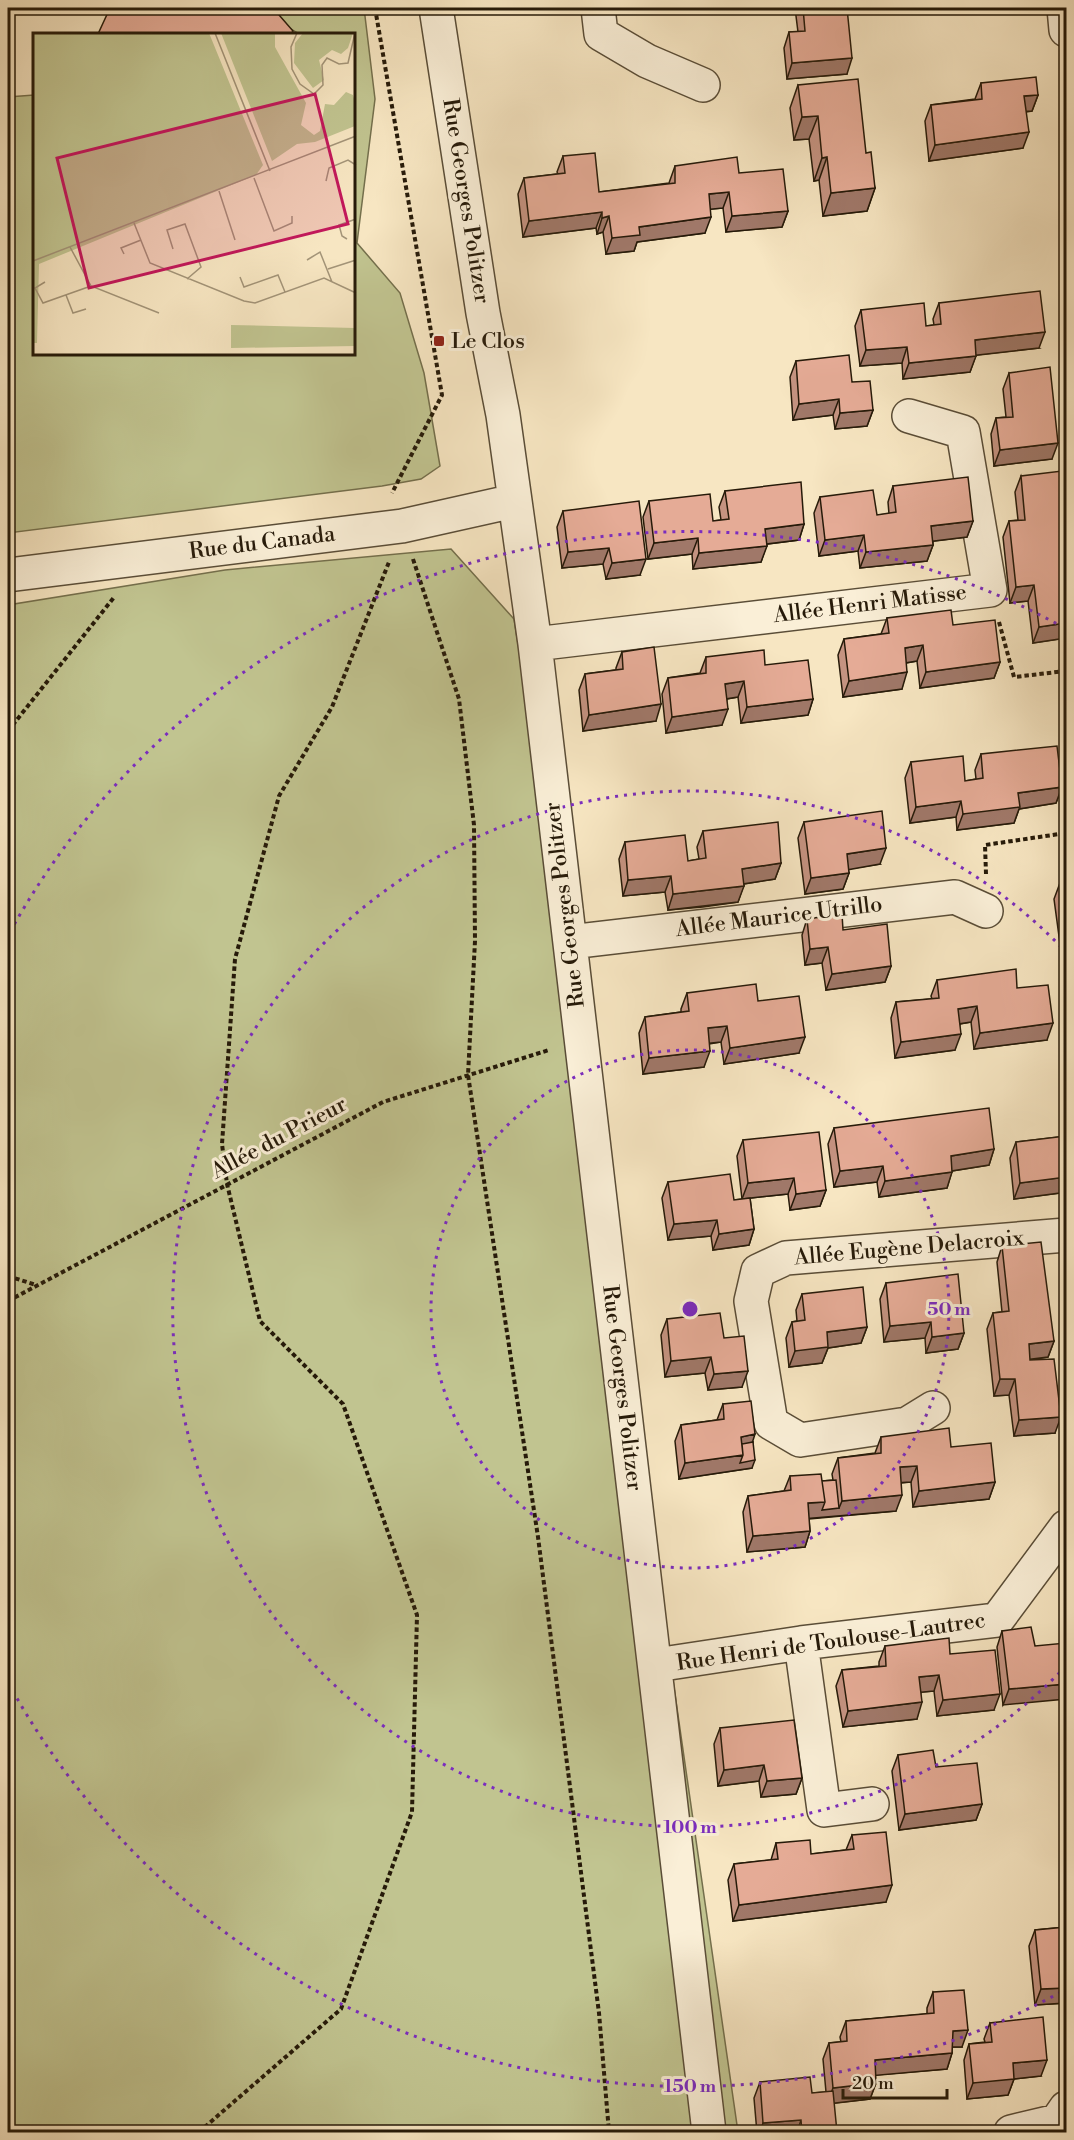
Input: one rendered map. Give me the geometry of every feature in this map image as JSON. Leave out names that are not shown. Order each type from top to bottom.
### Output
[{"type":"street","name":"Rue Georges Politzer","points":[[436,8],[481,301],[503,415],[535,644],[709,2133]]},
{"type":"street","points":[[598,8],[601,34],[648,61],[703,86]]},
{"type":"street","points":[[1064,8],[1066,30]]},
{"type":"street","name":"Allée Henri Matisse","points":[[535,644],[990,590],[963,432],[909,416]]},
{"type":"street","name":"Rue du Canada","points":[[8,575],[402,526],[514,501]]},
{"type":"street","name":"Allée Maurice Utrillo","points":[[570,942],[955,897],[986,910]]},
{"type":"street","name":"Allée Eugène Delacroix","points":[[933,1408],[907,1424],[800,1440],[771,1423],[751,1300],[758,1271],[786,1258],[1066,1234]]},
{"type":"street","name":"Rue Henri de Toulouse-Lautrec","points":[[656,1665],[801,1643],[997,1620],[1066,1527]]},
{"type":"street","points":[[801,1643],[824,1810],[872,1804]]},
{"type":"street","points":[[1011,2133],[1061,2120]]},
{"type":"path","points":[[375,8],[442,395],[393,492],[380,494]]},
{"type":"path","points":[[402,526],[459,699],[474,825],[475,940],[468,1076],[538,1538],[599,2013],[609,2133]]},
{"type":"path","points":[[199,2133],[341,2009],[412,1812],[417,1616],[343,1404],[260,1321],[227,1184],[222,1144],[236,959],[279,796],[332,707],[402,526]]},
{"type":"path","points":[[8,731],[146,558]]},
{"type":"path","points":[[990,590],[1014,677],[1066,671]]},
{"type":"path","points":[[986,910],[986,844],[1066,833]]},
{"type":"path","name":"Allée du Prieur","points":[[8,1301],[383,1102],[581,1041]]},
{"type":"path","points":[[8,1276],[37,1285]]},
{"type":"green space","points":[[256,8],[364,8],[375,99],[357,243],[400,293],[424,373],[440,466],[421,479],[382,486],[8,533],[8,97],[33,95],[33,356],[356,356],[356,33],[297,33]]},
{"type":"green space","points":[[451,549],[514,619],[581,1041],[738,2132],[8,2132],[8,605],[225,570]]},
{"type":"building","points":[[110,8],[273,8],[293,31],[292,33],[98,33]]},
{"type":"building","points":[[803,8],[847,8],[852,58],[792,63],[789,32],[805,31]]},
{"type":"building","points":[[1036,77],[1038,95],[1024,96],[1029,132],[935,145],[931,105],[982,99],[981,83]]},
{"type":"building","points":[[858,79],[866,153],[871,152],[875,188],[831,193],[827,157],[822,158],[818,116],[802,117],[798,85]]},
{"type":"building","points":[[595,153],[599,192],[675,183],[675,166],[737,157],[739,173],[783,169],[788,211],[732,216],[729,192],[709,194],[711,217],[639,227],[640,235],[612,238],[609,216],[602,218],[602,212],[529,221],[524,178],[565,173],[563,156]]},
{"type":"building","points":[[1040,291],[1045,332],[975,340],[976,356],[909,363],[907,347],[866,350],[861,310],[924,303],[926,326],[941,324],[939,303]]},
{"type":"building","points":[[849,355],[852,382],[870,381],[873,410],[840,413],[839,399],[799,404],[796,361]]},
{"type":"building","points":[[1050,367],[1058,443],[1000,450],[996,418],[1013,417],[1009,373]]},
{"type":"building","points":[[1062,471],[1066,511],[1066,623],[1039,627],[1034,585],[1016,587],[1009,521],[1025,520],[1021,476]]},
{"type":"building","points":[[968,477],[973,521],[931,526],[933,545],[866,552],[864,535],[825,540],[820,497],[873,490],[877,515],[896,512],[893,486]]},
{"type":"building","points":[[801,482],[804,524],[765,529],[767,546],[699,553],[698,538],[654,543],[649,501],[710,494],[713,521],[729,519],[725,491]]},
{"type":"building","points":[[639,501],[646,559],[612,563],[609,548],[568,552],[563,511]]},
{"type":"building","points":[[951,610],[953,625],[995,620],[1000,662],[926,672],[923,645],[905,648],[907,672],[849,681],[844,639],[889,633],[887,618]]},
{"type":"building","points":[[654,647],[661,704],[589,715],[585,674],[623,669],[622,652]]},
{"type":"building","points":[[764,650],[765,665],[808,660],[813,699],[747,707],[744,681],[725,684],[728,709],[672,717],[668,678],[706,673],[706,657]]},
{"type":"building","points":[[1057,746],[1062,787],[1018,793],[1020,807],[963,814],[961,801],[916,807],[911,762],[963,756],[965,781],[983,778],[981,754]]},
{"type":"building","points":[[882,811],[886,848],[847,854],[849,873],[811,878],[804,822]]},
{"type":"building","points":[[778,822],[781,863],[742,869],[744,886],[673,894],[671,876],[628,880],[625,842],[685,835],[688,861],[706,858],[703,831]]},
{"type":"building","points":[[1066,882],[1066,935],[1060,883]]},
{"type":"building","points":[[842,914],[843,930],[887,924],[891,966],[832,974],[828,947],[810,949],[807,919]]},
{"type":"building","points":[[1016,969],[1017,988],[1048,985],[1053,1023],[980,1033],[977,1006],[958,1009],[961,1034],[901,1042],[896,1002],[939,998],[937,980]]},
{"type":"building","points":[[756,984],[758,1001],[799,996],[805,1037],[730,1048],[727,1026],[708,1028],[710,1051],[649,1058],[645,1017],[689,1011],[687,993]]},
{"type":"building","points":[[989,1108],[994,1149],[951,1156],[952,1172],[885,1181],[883,1166],[840,1171],[834,1128]]},
{"type":"building","points":[[819,1132],[826,1190],[796,1194],[794,1178],[748,1183],[743,1140]]},
{"type":"building","points":[[1066,1136],[1066,1177],[1020,1183],[1016,1142]]},
{"type":"building","points":[[730,1174],[734,1200],[750,1198],[754,1229],[719,1234],[717,1220],[674,1224],[668,1182]]},
{"type":"building","points":[[1041,1242],[1054,1341],[1029,1344],[1030,1360],[1054,1359],[1061,1417],[1019,1420],[1015,1379],[1000,1379],[993,1313],[1009,1311],[1002,1246]]},
{"type":"building","points":[[958,1274],[964,1333],[932,1337],[931,1322],[890,1326],[886,1283]]},
{"type":"building","points":[[863,1287],[867,1327],[827,1332],[828,1347],[795,1351],[792,1322],[805,1320],[802,1294]]},
{"type":"building","points":[[720,1313],[724,1338],[744,1336],[748,1371],[714,1374],[711,1357],[671,1361],[667,1319]]},
{"type":"building","points":[[751,1401],[755,1434],[741,1437],[743,1455],[685,1463],[681,1425],[724,1419],[723,1404]]},
{"type":"building","points":[[949,1428],[951,1447],[991,1443],[995,1482],[919,1491],[917,1466],[900,1467],[902,1495],[842,1501],[838,1458],[881,1453],[881,1437]]},
{"type":"building","points":[[753,1442],[755,1460],[740,1463],[743,1455],[742,1444]]},
{"type":"building","points":[[821,1474],[825,1502],[808,1503],[810,1531],[753,1536],[748,1496],[791,1490],[790,1476]]},
{"type":"building","points":[[836,1480],[839,1508],[822,1510],[825,1502],[822,1481]]},
{"type":"building","points":[[1031,1627],[1035,1646],[1066,1643],[1066,1684],[1009,1689],[1002,1631]]},
{"type":"building","points":[[949,1638],[950,1654],[995,1650],[1000,1694],[943,1700],[939,1675],[919,1677],[922,1702],[848,1711],[842,1670],[886,1666],[885,1646]]},
{"type":"building","points":[[794,1720],[802,1778],[767,1781],[764,1765],[724,1770],[720,1728]]},
{"type":"building","points":[[933,1750],[936,1767],[977,1763],[982,1804],[905,1814],[898,1755]]},
{"type":"building","points":[[886,1832],[892,1885],[739,1905],[734,1864],[778,1859],[776,1843],[810,1840],[811,1854],[854,1849],[852,1835]]},
{"type":"building","points":[[1066,1927],[1066,1988],[1041,1989],[1035,1930]]},
{"type":"building","points":[[964,1990],[968,2030],[953,2031],[952,2053],[875,2060],[876,2083],[833,2088],[829,2043],[847,2041],[846,2021],[934,2013],[933,1992]]},
{"type":"building","points":[[1043,2017],[1047,2060],[1013,2063],[1014,2079],[973,2083],[969,2044],[992,2042],[990,2023]]},
{"type":"building","points":[[810,2077],[812,2093],[833,2091],[837,2132],[802,2133],[801,2120],[763,2123],[760,2082]]},
{"type":"place","name":"Le Clos","points":[[439,341]]}]
